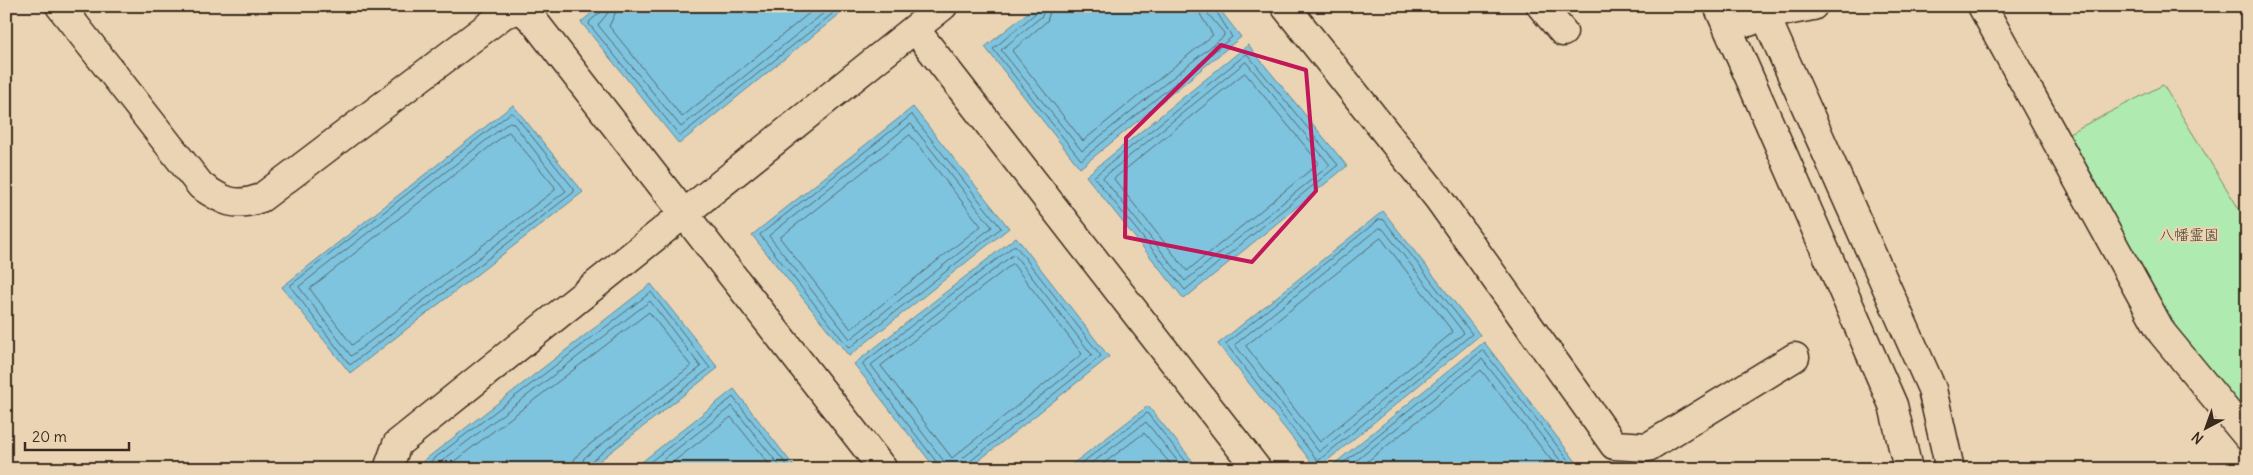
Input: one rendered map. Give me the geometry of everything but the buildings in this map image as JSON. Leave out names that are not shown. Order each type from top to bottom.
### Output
[{"type":"lane","points":[[60,6],[202,186],[218,197],[232,203],[247,203],[261,198],[504,14],[521,9],[533,20],[686,213],[883,469]]},
{"type":"lane","points":[[388,469],[397,444],[943,6]]},
{"type":"lane","points":[[1285,6],[1438,198],[1614,444],[1648,447],[1795,357]]},
{"type":"lane","points":[[1541,6],[1563,32]]},
{"type":"lane","points":[[1718,6],[1893,405],[1908,469]]},
{"type":"lane","points":[[1730,32],[1763,11],[1813,6]]},
{"type":"lane","points":[[1982,6],[2162,333],[2247,436]]},
{"type":"lane","points":[[1763,11],[1932,389],[1950,469]]},
{"type":"lane","points":[[915,29],[1257,469]]},
{"type":"highlighted area","points":[[1221,45],[1306,70],[1316,191],[1252,262],[1125,237],[1126,138]]},
{"type":"green space","name":"八幡霊園","points":[[2163,85],[2247,222],[2247,418],[2175,328],[2069,133]]},
{"type":"water","points":[[600,6],[835,6],[841,13],[679,144],[581,22]]},
{"type":"water","points":[[1036,6],[1217,6],[1241,37],[1080,168],[985,47]]},
{"type":"water","points":[[1248,45],[1347,166],[1184,299],[1086,176]]},
{"type":"water","points":[[513,105],[583,192],[350,373],[282,287]]},
{"type":"water","points":[[913,107],[1009,228],[849,356],[752,235]]},
{"type":"water","points":[[1383,211],[1480,335],[1317,469],[1218,344]]},
{"type":"water","points":[[1016,237],[1109,357],[968,469],[936,469],[854,364]]},
{"type":"water","points":[[651,284],[718,368],[589,469],[427,469],[422,462]]},
{"type":"water","points":[[1484,342],[1580,467],[1328,469]]},
{"type":"water","points":[[734,389],[796,469],[633,469]]},
{"type":"water","points":[[1148,406],[1199,469],[1066,469]]}]
